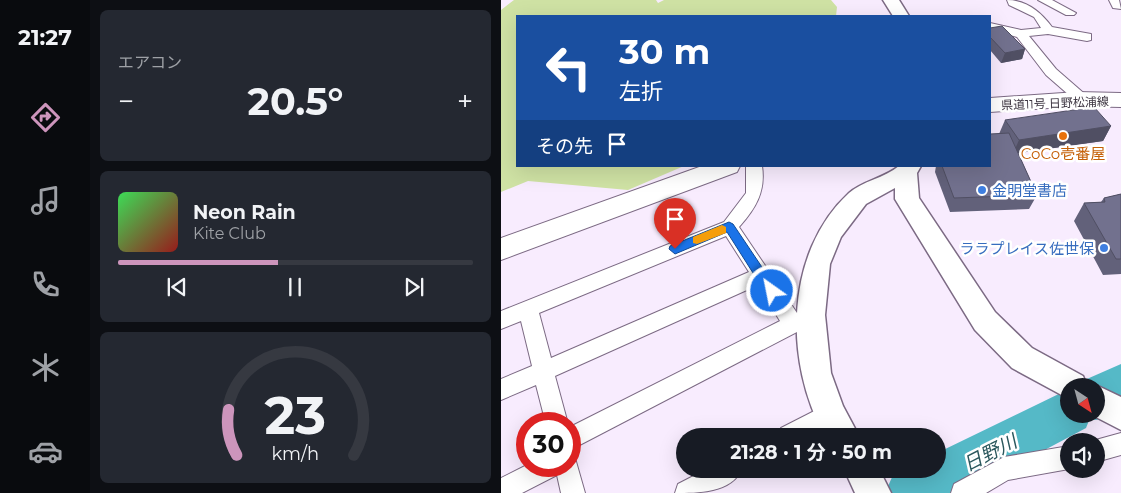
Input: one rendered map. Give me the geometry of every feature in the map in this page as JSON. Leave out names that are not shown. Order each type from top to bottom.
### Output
[{"type":"main road","name":"県道11号 日野松浦線","points":[[991,106],[1082,100],[1121,100]]},
{"type":"main road","points":[[501,249],[725,167]]},
{"type":"street","points":[[891,0],[900,15]]},
{"type":"street","points":[[1012,0],[1013,3],[1037,15],[1048,30]]},
{"type":"street","points":[[1043,0],[1071,13]]},
{"type":"street","points":[[1114,0],[1117,6],[1121,6]]},
{"type":"street","points":[[991,26],[1021,34],[1048,30],[1087,36]]},
{"type":"street","points":[[1021,34],[1051,72],[1082,100]]},
{"type":"street","points":[[501,320],[729,227],[753,200],[756,174],[754,167]]},
{"type":"street","points":[[581,433],[802,320],[817,264],[830,233],[858,198],[908,170]]},
{"type":"street","points":[[908,170],[907,199],[985,321],[1022,358],[1060,379]]},
{"type":"street","points":[[729,227],[761,275],[802,320],[816,373],[830,414],[838,428]]},
{"type":"street","points":[[501,390],[761,275]]},
{"type":"street","points":[[528,309],[554,412]]},
{"type":"street","points":[[1105,405],[1121,415]]},
{"type":"street","points":[[804,428],[830,414]]},
{"type":"street","points":[[1105,448],[1121,444]]},
{"type":"street","points":[[963,493],[1004,469],[1060,459]]},
{"type":"street","points":[[501,490],[528,477]]},
{"type":"street","points":[[569,477],[573,493]]},
{"type":"street","points":[[687,493],[714,478]]},
{"type":"street","points":[[866,478],[874,493]]},
{"type":"green space","points":[[514,0],[656,0],[658,3],[664,0],[831,0],[837,7],[836,15],[516,15],[516,167],[682,167],[628,190],[528,181],[501,192],[501,10]]},
{"type":"building","points":[[1002,26],[1025,49],[1005,53],[991,38],[991,28]]},
{"type":"building","points":[[1094,107],[1111,126],[1019,140],[1005,120]]},
{"type":"building","name":"金明堂書店","points":[[1009,133],[1037,195],[954,198],[942,167],[991,167],[991,134]]},
{"type":"building","points":[[1121,194],[1121,259],[1116,259],[1084,203],[1105,202],[1104,198]]},
{"type":"waterway","name":"日野川","points":[[1105,394],[1121,386]]},
{"type":"waterway","name":"日野川","points":[[911,493],[1060,417]]},
{"type":"slow traffic","points":[[697,240],[722,230]]},
{"type":"place","name":"CoCo壱番屋","points":[[1063,136]]},
{"type":"place","name":"金明堂書店","points":[[982,190]]},
{"type":"place","name":"ララプレイス佐世保","points":[[1104,248]]},
{"type":"route","points":[[675,249],[729,227],[772,291]]}]
